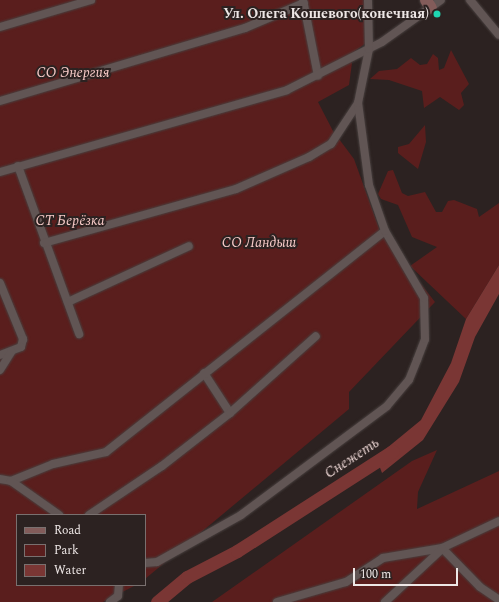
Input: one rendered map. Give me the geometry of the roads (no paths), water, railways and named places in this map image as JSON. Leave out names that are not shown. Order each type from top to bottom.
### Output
[{"type":"street","points":[[0,27],[91,0]]},
{"type":"street","points":[[146,563],[157,562],[240,515],[387,406],[409,380],[424,339],[427,310],[385,230],[369,185],[358,103],[369,49],[368,0]]},
{"type":"street","points":[[0,172],[288,90],[369,49],[428,4],[441,0]]},
{"type":"street","points":[[470,0],[499,35]]},
{"type":"street","points":[[0,101],[245,28],[304,2],[318,76]]},
{"type":"street","points":[[44,243],[236,189],[309,157],[331,144],[358,103]]},
{"type":"street","points":[[18,166],[44,243],[68,302],[79,334]]},
{"type":"street","points":[[11,481],[53,464],[106,452],[385,230]]},
{"type":"street","points":[[68,302],[189,246]]},
{"type":"street","points":[[0,355],[21,347],[23,339],[1,288]]},
{"type":"street","points":[[91,514],[162,466],[230,414],[316,336]]},
{"type":"street","points":[[0,370],[12,351]]},
{"type":"street","points":[[204,373],[230,414]]},
{"type":"street","points":[[0,479],[11,481],[59,514]]},
{"type":"street","points":[[277,602],[346,582],[382,558],[442,548],[499,521]]},
{"type":"street","points":[[442,548],[480,586],[499,600]]},
{"type":"street","points":[[385,602],[442,548]]},
{"type":"street","points":[[110,602],[118,596],[119,586]]},
{"type":"water","points":[[499,265],[499,294],[475,337],[459,382],[423,440],[382,473],[376,457],[421,420],[451,363],[466,319]]},
{"type":"waterway","name":"Снежеть","points":[[157,602],[187,577],[237,551],[393,451]]},
{"type":"place","name":"Ул. Олега Кошевого(конечная)","points":[[437,14]]},
{"type":"park label","name":"СО Энергия","points":[[73,73]]},
{"type":"park label","name":"СТ Берёзка","points":[[70,221]]},
{"type":"park label","name":"СО Ландыш","points":[[259,243]]}]
